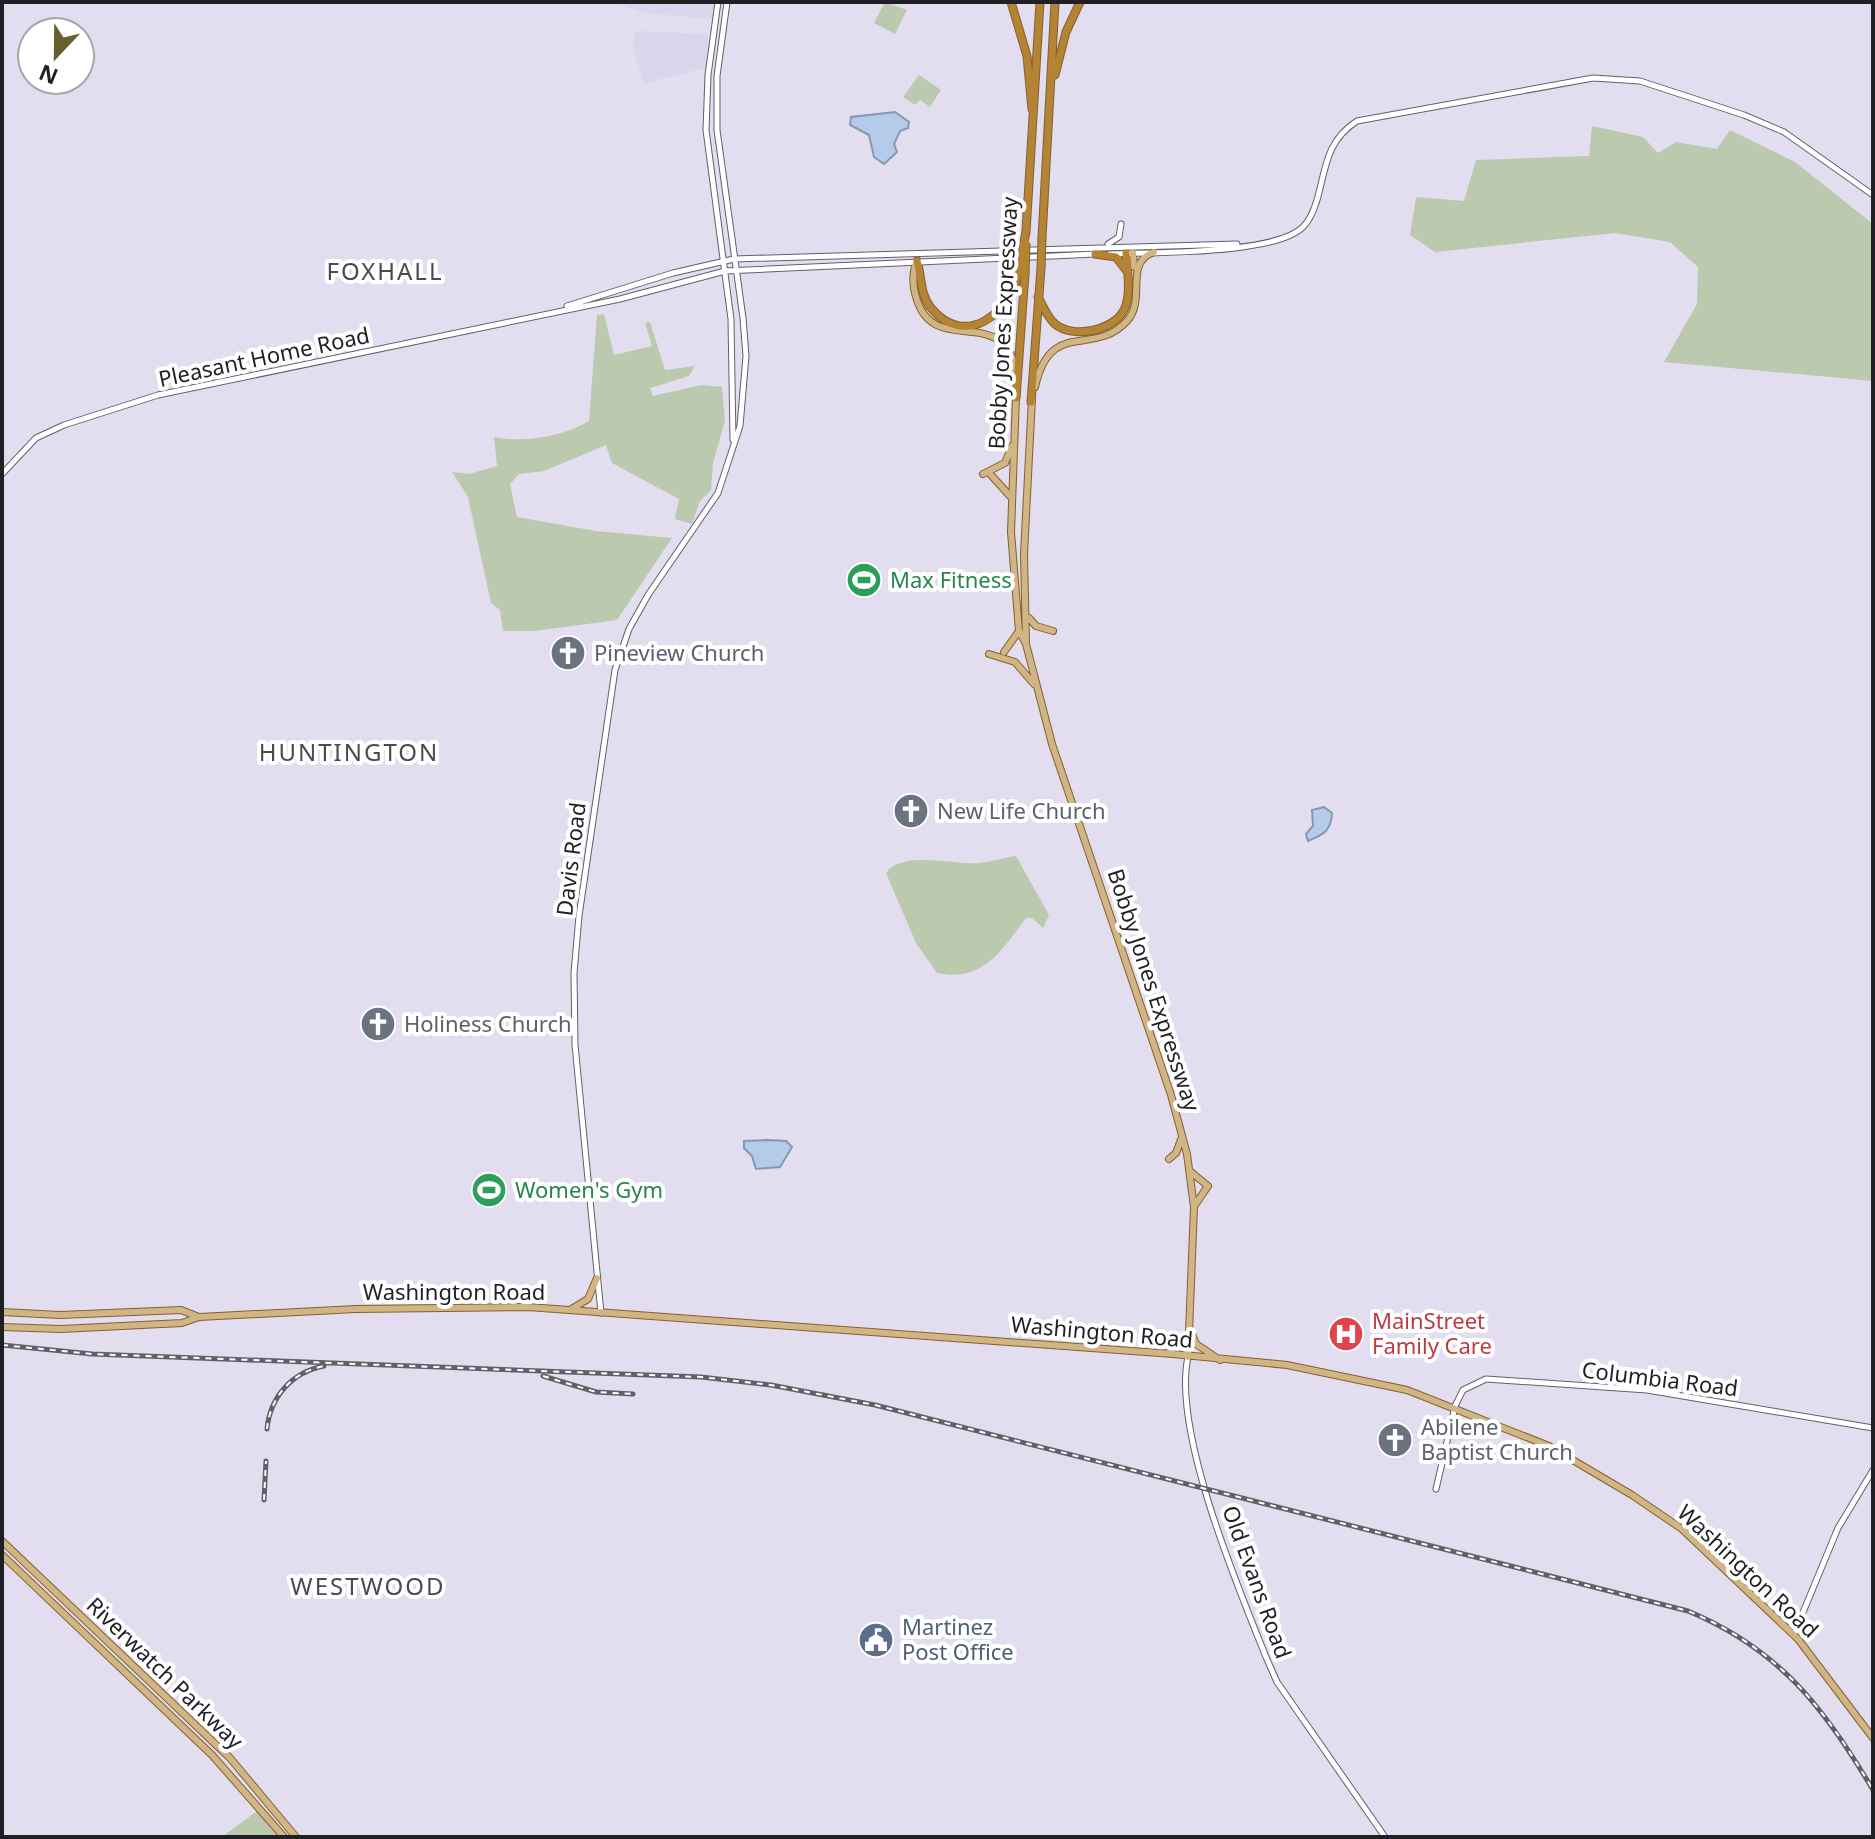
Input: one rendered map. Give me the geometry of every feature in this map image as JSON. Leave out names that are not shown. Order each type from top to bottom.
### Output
[{"type":"highway","points":[[1011,2],[1027,56],[1033,121]]},
{"type":"highway","name":"Bobby Jones Expressway","points":[[1016,398],[1021,274],[1040,2]]},
{"type":"highway","name":"Bobby Jones Expressway","points":[[1031,402],[1055,2]]},
{"type":"highway","points":[[1051,94],[1063,40],[1080,2]]},
{"type":"highway","points":[[1038,297],[1049,316],[1061,328],[1076,332],[1113,323],[1124,310],[1130,249]]},
{"type":"highway","points":[[1093,250],[1116,257],[1127,274]]},
{"type":"highway","points":[[917,256],[927,302],[938,315],[959,324],[977,324],[999,312],[1010,299],[1021,274]]},
{"type":"main road","name":"Davis Road","points":[[718,2],[706,130],[734,356],[730,427],[733,441]]},
{"type":"main road","name":"Davis Road","points":[[601,1313],[575,1045],[574,973],[615,670],[629,629],[648,595],[718,493],[740,426],[746,356],[717,130],[717,76],[727,2]]},
{"type":"main road","points":[[715,22],[723,24]]},
{"type":"main road","points":[[1130,249],[1154,252],[1272,242],[1301,229],[1312,215],[1331,147],[1341,131],[1357,121],[1593,78],[1640,81],[1744,115],[1784,132],[1873,195]]},
{"type":"main road","points":[[1093,250],[1117,240],[1122,232],[1121,224]]},
{"type":"main road","points":[[1016,398],[1014,363],[1004,345],[987,335],[943,328],[921,309],[913,287],[917,256],[1244,245]]},
{"type":"main road","points":[[1127,321],[1135,296],[1130,249]]},
{"type":"main road","points":[[1031,402],[1039,367],[1053,349],[1107,333],[1127,321],[1137,298],[1137,264],[1144,256],[1154,252]]},
{"type":"main road","name":"Pleasant Home Road","points":[[551,312],[734,259],[917,256]]},
{"type":"main road","name":"Pleasant Home Road","points":[[2,474],[36,438],[64,425],[158,395],[620,299],[725,271],[917,256]]},
{"type":"main road","name":"Bobby Jones Expressway","points":[[1016,398],[1011,498],[1013,578],[1019,631],[1026,644]]},
{"type":"main road","name":"Bobby Jones Expressway","points":[[1031,402],[1024,554],[1026,644],[1036,687],[1182,1137],[1194,1207],[1188,1357]]},
{"type":"main road","points":[[983,474],[1005,463],[1015,439]]},
{"type":"main road","points":[[991,475],[1006,488],[1011,498]]},
{"type":"main road","points":[[1027,614],[1036,626],[1053,631]]},
{"type":"main road","points":[[1004,652],[1019,631]]},
{"type":"main road","points":[[989,654],[1015,662],[1036,687]]},
{"type":"main road","points":[[1169,1159],[1176,1153],[1182,1137]]},
{"type":"main road","points":[[1189,1169],[1208,1186],[1194,1207]]},
{"type":"main road","points":[[569,1311],[588,1299],[597,1278]]},
{"type":"main road","name":"Washington Road","points":[[2,1327],[102,1328],[182,1323],[199,1317],[356,1309],[528,1307],[1167,1353],[1329,1372],[1407,1390],[1455,1406],[1549,1446],[1632,1495],[1682,1529],[1794,1634],[1837,1685],[1873,1738]]},
{"type":"main road","name":"Washington Road","points":[[2,1312],[60,1315],[181,1310],[199,1317]]},
{"type":"main road","points":[[1167,1353],[1186,1339],[1189,1325]]},
{"type":"main road","points":[[1189,1325],[1196,1344],[1221,1361]]},
{"type":"main road","name":"Old Evans Road","points":[[1188,1357],[1185,1406],[1194,1450],[1266,1657],[1282,1689],[1385,1837]]},
{"type":"main road","name":"Columbia Road","points":[[1455,1406],[1463,1390],[1490,1379],[1647,1390],[1873,1428]]},
{"type":"main road","points":[[1436,1489],[1455,1406]]},
{"type":"main road","points":[[1794,1634],[1838,1528],[1872,1474]]},
{"type":"main road","name":"Riverwatch Parkway","points":[[2,1541],[230,1758],[296,1837]]},
{"type":"main road","name":"Riverwatch Parkway","points":[[2,1555],[212,1755],[284,1837]]},
{"type":"shaded area","points":[[614,2],[715,2],[712,19],[644,13]]},
{"type":"shaded area","points":[[636,31],[708,34],[705,68],[644,83],[633,48]]},
{"type":"green space","points":[[885,2],[907,10],[895,34],[874,23]]},
{"type":"green space","points":[[919,75],[941,90],[930,107],[920,100],[915,105],[903,97]]},
{"type":"green space","points":[[1592,126],[1643,137],[1658,153],[1676,142],[1717,149],[1730,130],[1795,162],[1873,224],[1873,381],[1664,362],[1697,304],[1698,267],[1670,242],[1615,233],[1435,252],[1410,235],[1416,197],[1464,201],[1476,160],[1589,156]]},
{"type":"green space","points":[[604,314],[614,355],[652,346],[645,323],[650,322],[665,370],[695,366],[689,376],[650,388],[653,396],[701,385],[722,387],[725,421],[713,463],[711,490],[700,501],[692,524],[675,519],[679,499],[612,463],[606,445],[544,471],[519,474],[510,484],[517,517],[596,531],[672,538],[617,620],[534,631],[503,631],[500,610],[491,603],[468,497],[452,472],[469,474],[497,466],[494,437],[543,437],[589,421],[597,315]]},
{"type":"green space","points":[[1016,856],[1049,915],[1043,928],[1032,918],[1026,918],[999,952],[979,968],[953,975],[937,973],[916,943],[886,873],[894,866],[916,860],[978,863]]},
{"type":"green space","points":[[257,1811],[279,1837],[222,1837]]},
{"type":"water","points":[[895,112],[909,122],[908,128],[900,131],[894,144],[897,152],[884,164],[874,157],[869,135],[850,125],[851,117]]},
{"type":"water","points":[[1324,807],[1332,813],[1330,825],[1308,841],[1306,834],[1313,826],[1312,810]]},
{"type":"water","points":[[744,1141],[786,1141],[792,1147],[780,1167],[756,1169],[752,1156],[744,1148]]},
{"type":"railway","points":[[2,1345],[92,1354],[701,1377],[771,1385],[875,1405],[1688,1611],[1720,1626],[1774,1662],[1817,1707],[1873,1790]]},
{"type":"railway","points":[[267,1429],[273,1406],[285,1388],[302,1374],[324,1366]]},
{"type":"railway","points":[[543,1376],[596,1392],[633,1394]]},
{"type":"railway","points":[[264,1500],[266,1461]]},
{"type":"place","name":"Max Fitness","points":[[864,580]]},
{"type":"place","name":"Pineview Church","points":[[568,653]]},
{"type":"place","name":"New Life Church","points":[[911,811]]},
{"type":"place","name":"Holiness Church","points":[[378,1024]]},
{"type":"place","name":"Women's Gym","points":[[489,1190]]},
{"type":"place","name":"MainStreet Family Care","points":[[1346,1334]]},
{"type":"place","name":"Abilene Baptist Church","points":[[1395,1440]]},
{"type":"place","name":"Martinez Post Office","points":[[876,1640]]},
{"type":"district","name":"FOXHALL","points":[[385,272]]},
{"type":"district","name":"HUNTINGTON","points":[[349,753]]},
{"type":"district","name":"WESTWOOD","points":[[368,1587]]}]
